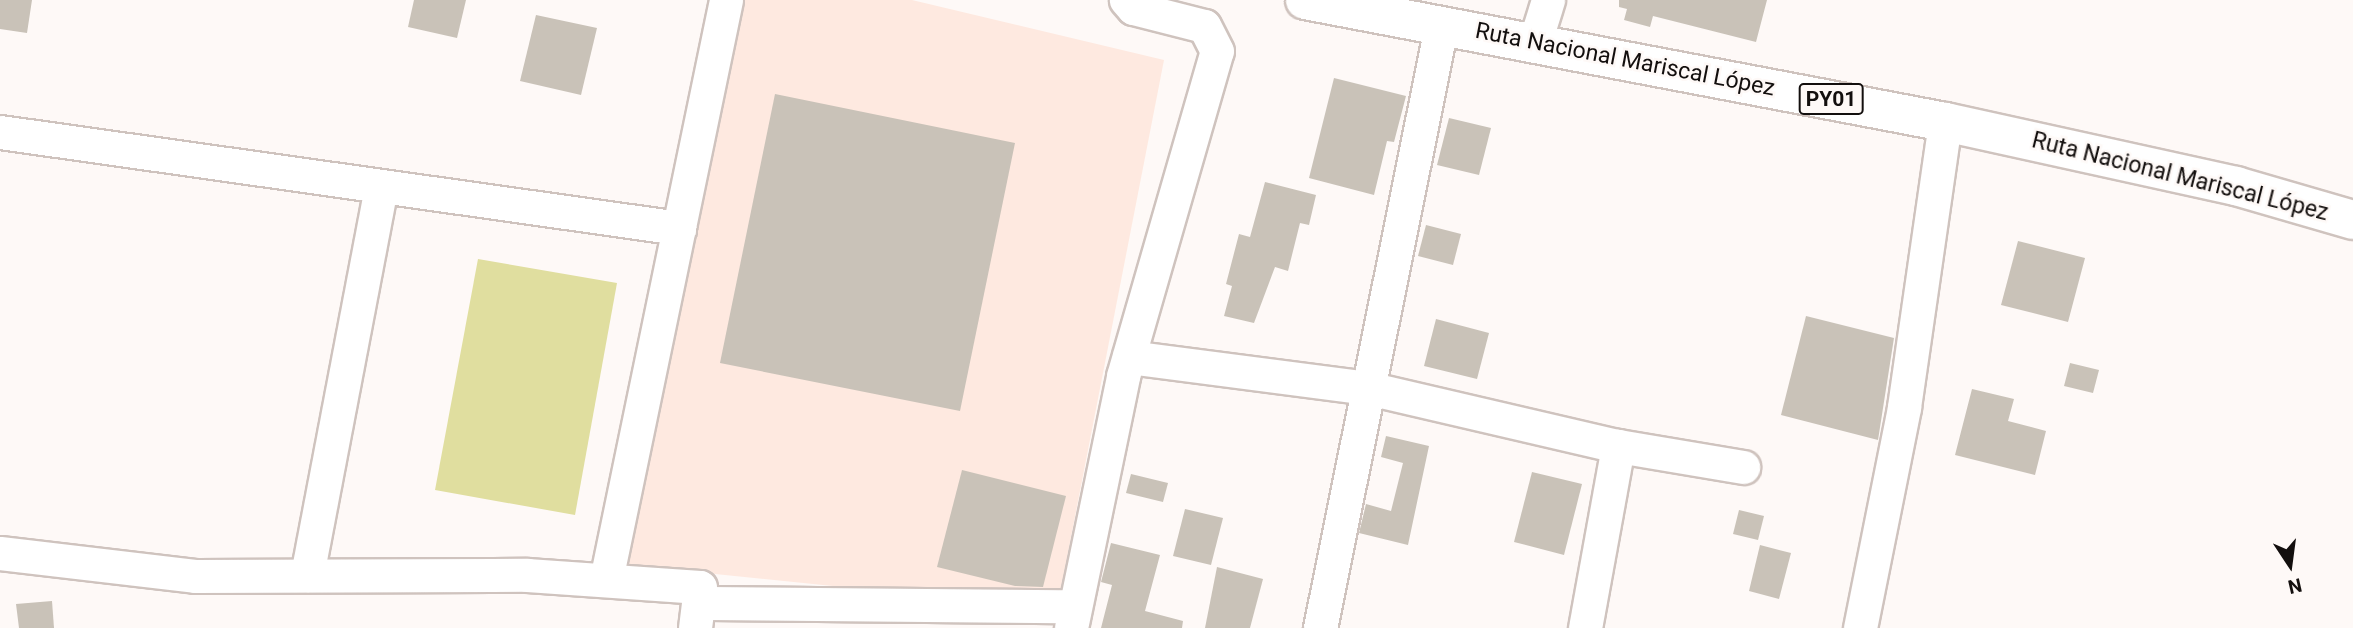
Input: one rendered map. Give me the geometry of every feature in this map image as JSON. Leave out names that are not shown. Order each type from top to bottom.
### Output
[{"type":"highway","name":"Ruta Nacional Mariscal López","points":[[1305,0],[1430,17],[1535,41],[1945,122],[2236,186],[2353,220]]},
{"type":"street","points":[[606,580],[726,0]]},
{"type":"street","points":[[0,553],[195,576],[527,575],[700,587],[696,616],[1072,617],[1129,356],[1217,51],[1204,26],[1133,8],[1126,0]]},
{"type":"street","points":[[1535,41],[1548,0]]},
{"type":"street","points":[[1320,628],[1368,388],[1430,17]]},
{"type":"street","points":[[1860,628],[1904,407],[1945,122]]},
{"type":"street","points":[[0,132],[380,188],[679,228]]},
{"type":"street","points":[[307,575],[380,188]]},
{"type":"street","points":[[1129,356],[1368,388],[1618,446],[1743,467]]},
{"type":"street","points":[[1585,628],[1618,446]]},
{"type":"shaded area","points":[[735,0],[912,0],[1164,60],[1057,609],[627,565],[679,228]]},
{"type":"shaded area","points":[[478,259],[617,283],[575,515],[435,490]]},
{"type":"building","points":[[0,0],[32,0],[27,33],[0,29]]},
{"type":"building","points":[[414,0],[466,0],[457,38],[408,27]]},
{"type":"building","points":[[1619,0],[1767,0],[1756,42],[1653,16],[1650,27],[1624,20],[1627,9],[1619,7]]},
{"type":"building","points":[[536,15],[597,28],[581,95],[520,81]]},
{"type":"building","points":[[1334,78],[1406,96],[1394,142],[1387,141],[1374,195],[1309,178]]},
{"type":"building","points":[[775,94],[1015,143],[960,411],[720,363]]},
{"type":"building","points":[[1449,118],[1491,128],[1479,175],[1437,165]]},
{"type":"building","points":[[1265,182],[1316,195],[1309,225],[1300,223],[1288,271],[1275,267],[1254,323],[1224,316],[1232,286],[1226,284],[1239,234],[1250,237]]},
{"type":"building","points":[[1426,225],[1461,234],[1453,265],[1418,256]]},
{"type":"building","points":[[2018,241],[2085,258],[2068,322],[2001,305]]},
{"type":"building","points":[[1806,316],[1894,338],[1878,440],[1781,415]]},
{"type":"building","points":[[1436,319],[1489,333],[1477,379],[1424,366]]},
{"type":"building","points":[[2070,363],[2099,370],[2093,393],[2064,386]]},
{"type":"building","points":[[1972,389],[2014,399],[2008,421],[2046,431],[2035,475],[1955,455]]},
{"type":"building","points":[[1386,436],[1429,446],[1408,545],[1359,533],[1366,504],[1391,511],[1403,463],[1381,457]]},
{"type":"building","points":[[962,470],[1066,496],[1043,587],[1015,586],[937,567]]},
{"type":"building","points":[[1532,472],[1582,484],[1564,555],[1514,542]]},
{"type":"building","points":[[1131,474],[1168,483],[1163,502],[1126,493]]},
{"type":"building","points":[[1185,509],[1223,518],[1211,565],[1173,556]]},
{"type":"building","points":[[1739,510],[1764,516],[1758,540],[1733,534]]},
{"type":"building","points":[[1111,543],[1160,555],[1145,611],[1183,621],[1182,628],[1101,628],[1112,585],[1101,582]]},
{"type":"building","points":[[1760,545],[1791,553],[1779,599],[1749,591]]},
{"type":"building","points":[[1217,567],[1263,579],[1250,628],[1205,628]]},
{"type":"building","points":[[52,601],[54,628],[19,628],[16,604]]}]
